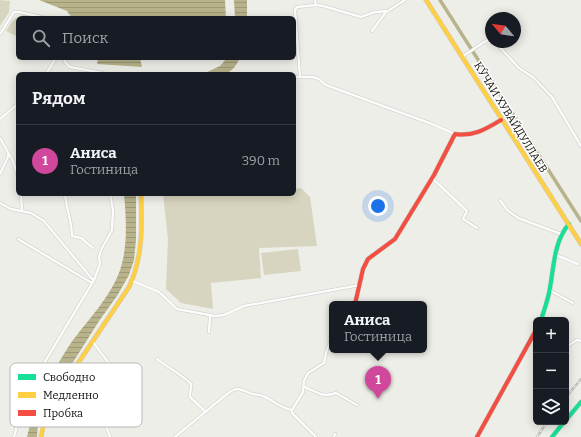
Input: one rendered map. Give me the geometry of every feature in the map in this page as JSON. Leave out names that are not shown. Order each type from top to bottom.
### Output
[{"type":"street","points":[[315,0],[316,6]]},
{"type":"street","points":[[372,31],[386,12],[405,0]]},
{"type":"street","name":"КӮЧАИ ХУВАЙДУЛЛАЕВ","points":[[426,0],[581,244]]},
{"type":"street","points":[[295,16],[296,7],[316,6],[324,6],[361,17],[375,12],[386,12]]},
{"type":"street","points":[[0,34],[14,12],[35,16]]},
{"type":"street","points":[[296,23],[300,77]]},
{"type":"street","points":[[462,57],[485,42]]},
{"type":"street","points":[[501,48],[519,68],[534,78],[552,97],[581,146]]},
{"type":"street","points":[[47,72],[55,60]]},
{"type":"street","points":[[64,60],[70,67],[98,72]]},
{"type":"street","points":[[296,77],[317,78],[326,85],[455,134],[465,136],[477,134],[501,120]]},
{"type":"street","points":[[0,118],[16,106]]},
{"type":"street","points":[[356,301],[368,258],[392,242],[433,179],[447,154],[455,134]]},
{"type":"street","points":[[0,138],[8,151],[16,171]]},
{"type":"street","points":[[0,174],[8,157],[8,151]]},
{"type":"street","points":[[433,179],[467,210],[463,219],[477,228]]},
{"type":"street","points":[[21,196],[22,211]]},
{"type":"street","points":[[65,196],[72,224],[72,236],[81,238],[93,248]]},
{"type":"street","points":[[44,363],[93,281],[100,264],[99,257],[101,250],[112,230],[113,210],[110,196]]},
{"type":"street","points":[[78,363],[133,281],[141,251],[141,196]]},
{"type":"street","points":[[500,200],[507,210],[518,218],[561,234]]},
{"type":"street","points":[[0,203],[11,209],[31,213],[44,221],[93,281]]},
{"type":"street","points":[[542,317],[559,240],[561,234],[569,224]]},
{"type":"street","points":[[18,240],[93,281]]},
{"type":"street","points":[[556,255],[578,264]]},
{"type":"street","points":[[133,281],[159,292],[177,309],[210,316],[224,315],[244,306],[360,285]]},
{"type":"street","points":[[549,290],[573,303]]},
{"type":"street","points":[[209,332],[210,316]]},
{"type":"street","points":[[477,437],[533,335]]},
{"type":"street","points":[[569,344],[577,340],[581,341]]},
{"type":"street","points":[[93,342],[109,363]]},
{"type":"street","points":[[292,410],[304,392],[304,381],[308,373],[324,363],[329,345]]},
{"type":"street","points":[[157,360],[178,373],[190,383],[190,397],[206,412]]},
{"type":"street","points":[[305,387],[328,396],[336,393],[357,405]]},
{"type":"street","points":[[175,437],[227,394],[237,389],[242,389],[252,394],[262,395],[285,409],[292,410]]},
{"type":"street","points":[[569,416],[581,402]]},
{"type":"street","points":[[292,410],[292,413],[316,437]]},
{"type":"street","points":[[552,437],[562,425]]},
{"type":"street","points":[[14,437],[17,427]]},
{"type":"street","points":[[42,437],[43,427]]},
{"type":"street","points":[[106,427],[110,437]]},
{"type":"shaded area","points":[[0,0],[10,1],[9,12],[0,26]]},
{"type":"shaded area","points":[[39,0],[225,0],[226,16],[71,16],[67,11]]},
{"type":"shaded area","points":[[234,0],[247,0],[247,16],[235,16]]},
{"type":"shaded area","points":[[27,14],[36,16],[19,16]]},
{"type":"shaded area","points":[[16,18],[16,36],[6,31]]},
{"type":"shaded area","points":[[98,60],[140,60],[142,67],[97,64]]},
{"type":"shaded area","points":[[225,60],[239,60],[233,69],[229,72],[207,72],[220,66]]},
{"type":"shaded area","points":[[301,188],[310,197],[317,246],[259,248],[261,278],[211,283],[213,309],[181,303],[166,289],[168,239],[163,196],[296,196],[296,189]]},
{"type":"shaded area","points":[[124,196],[136,196],[136,240],[134,260],[129,275],[117,296],[73,363],[58,363],[69,346],[105,299],[117,278],[125,249],[126,221]]},
{"type":"shaded area","points":[[298,249],[301,271],[264,275],[261,253]]},
{"type":"shaded area","points":[[30,427],[38,427],[37,437],[27,437]]},
{"type":"waterway","points":[[440,0],[581,221]]},
{"type":"railway","points":[[569,393],[581,379]]},
{"type":"railway","points":[[537,437],[545,425]]},
{"type":"traffic: fast","points":[[542,317],[549,293],[557,248],[560,239],[569,224]]},
{"type":"traffic: fast","points":[[569,416],[581,402]]},
{"type":"traffic: fast","points":[[552,437],[562,425]]},
{"type":"traffic: slow","points":[[426,0],[581,244]]},
{"type":"traffic: slow","points":[[78,363],[129,287],[134,276],[141,242],[141,196]]},
{"type":"traffic: slow","points":[[41,437],[43,427]]},
{"type":"traffic: jam","points":[[356,301],[363,269],[368,259],[395,239],[434,175],[455,134],[462,135],[474,133],[501,120]]},
{"type":"traffic: jam","points":[[477,437],[533,335]]},
{"type":"place","name":"Аниса","points":[[378,399]]}]
